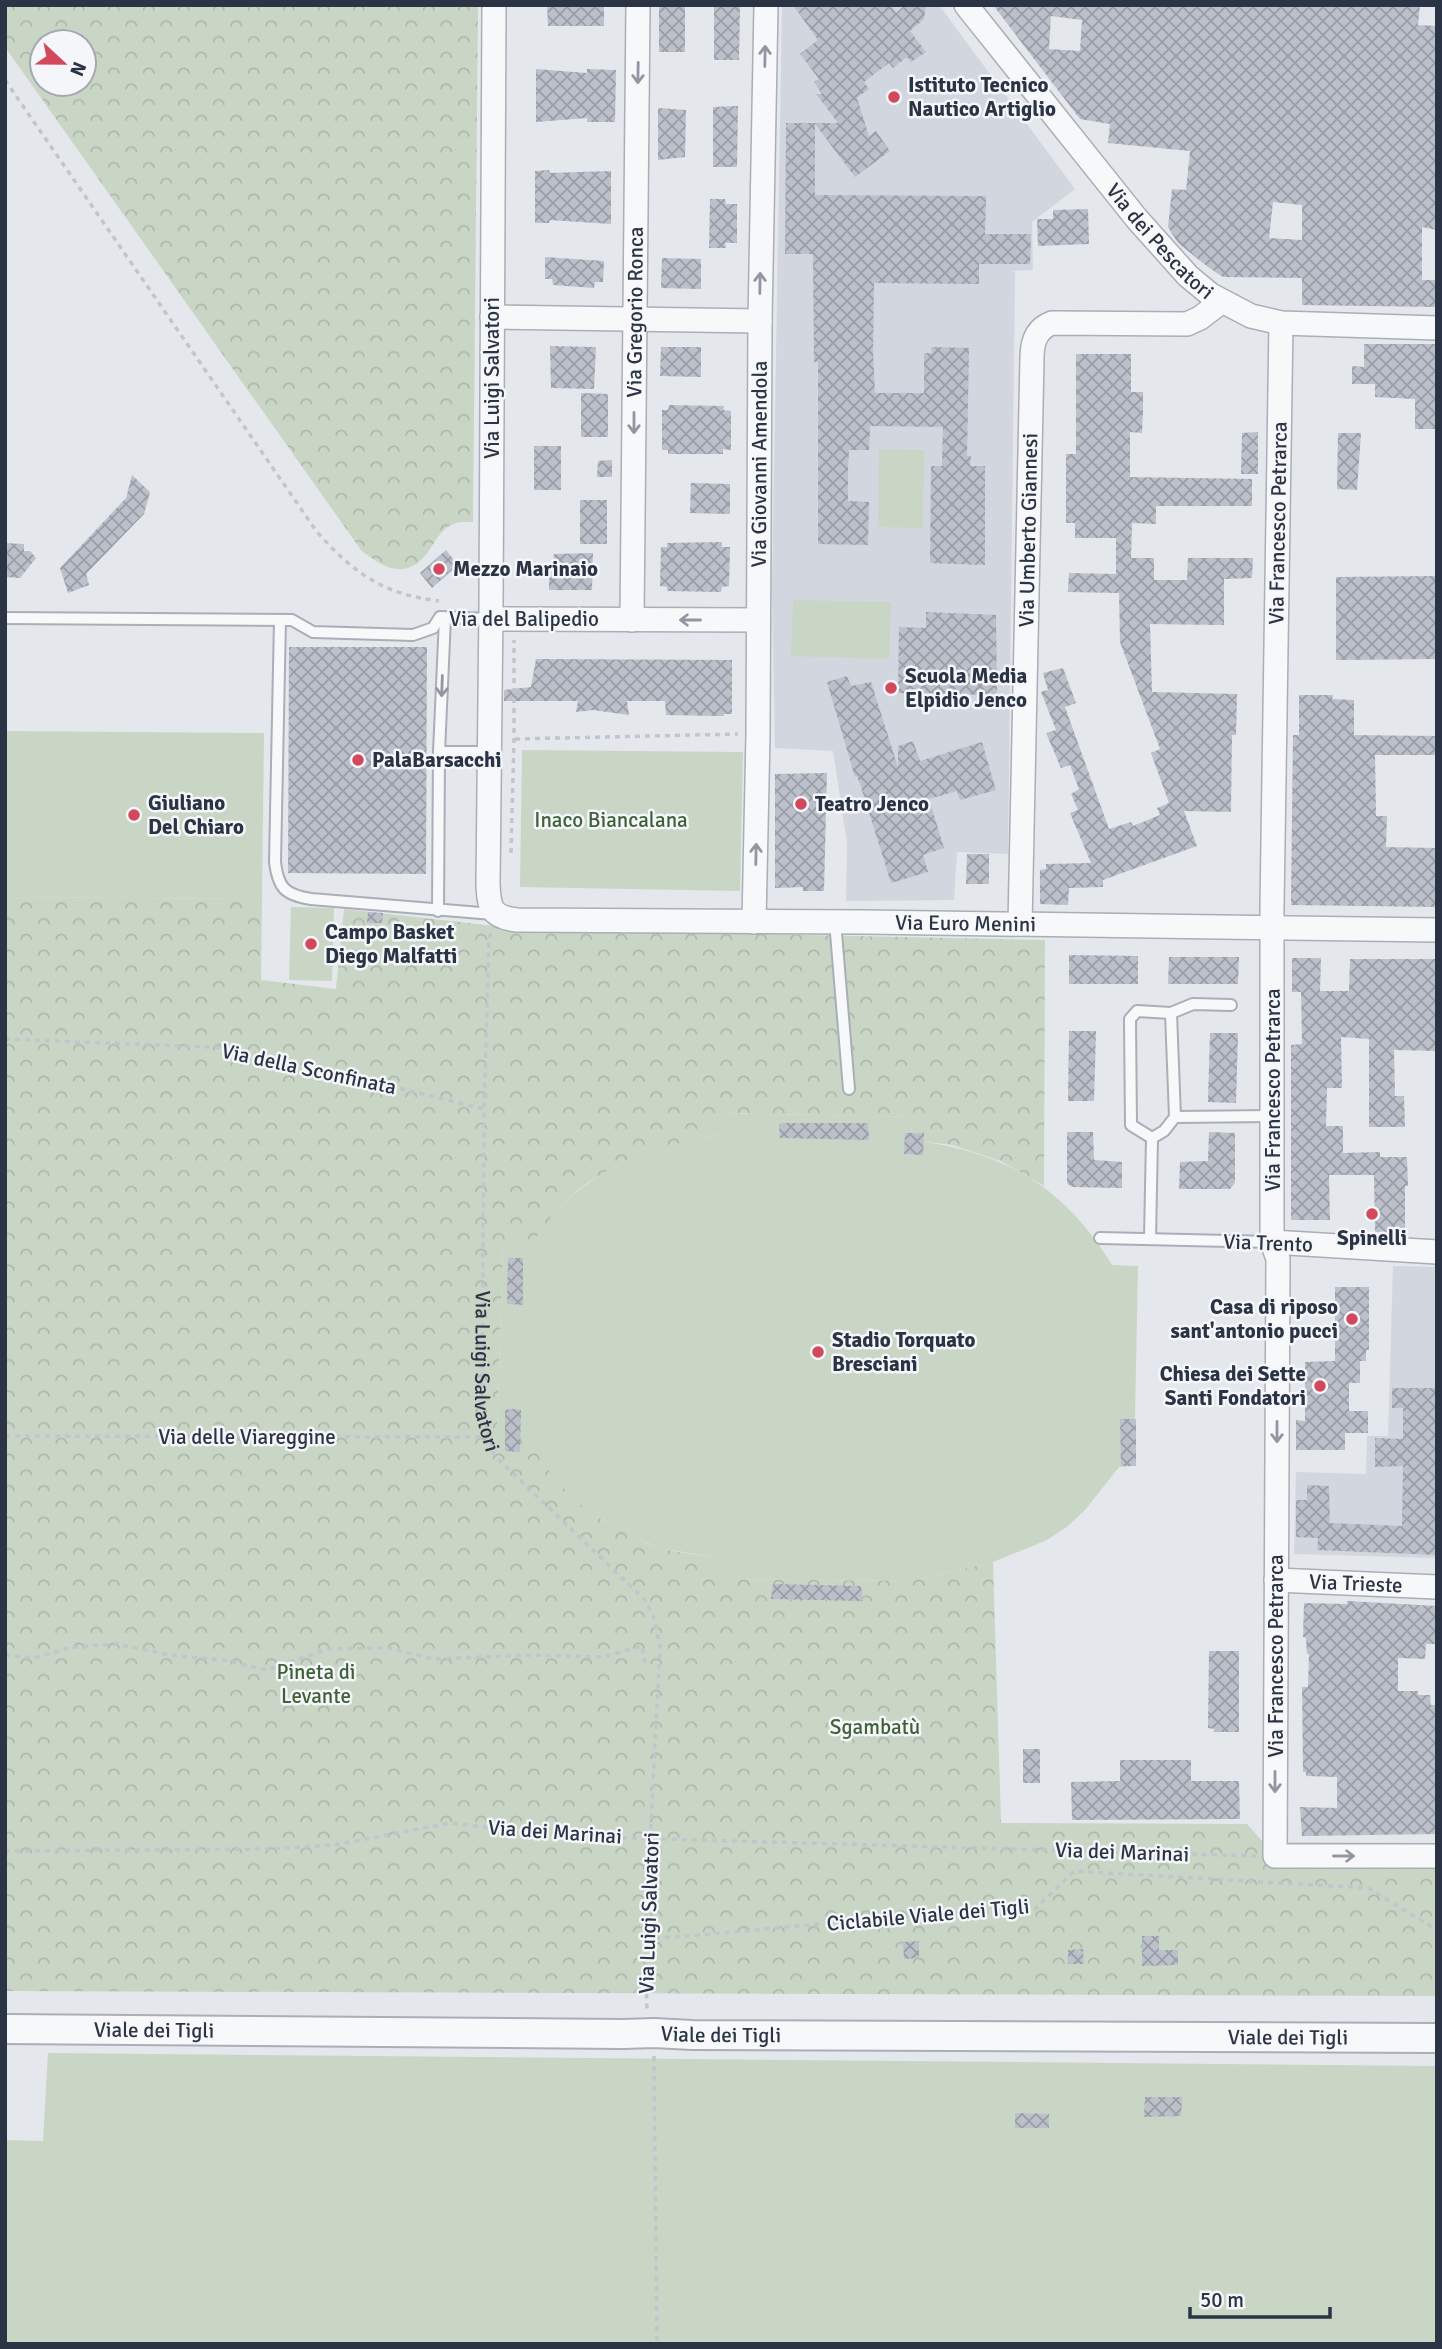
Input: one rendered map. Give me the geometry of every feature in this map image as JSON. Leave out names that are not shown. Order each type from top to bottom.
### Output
[{"type":"street","name":"Via Luigi Salvatori","points":[[494,5],[492,317],[502,619],[488,745],[488,884],[490,906],[496,914]]},
{"type":"street","name":"Via Gregorio Ronca","points":[[632,620],[638,5]]},
{"type":"street","name":"Via Giovanni Amendola","points":[[754,922],[766,5]]},
{"type":"street","name":"Via dei Pescatori","points":[[967,6],[1137,219],[1188,276],[1222,302],[1251,316],[1281,323],[1437,328]]},
{"type":"street","name":"Via Umberto Giannesi","points":[[1020,924],[1031,371],[1034,340],[1041,329],[1052,323],[1187,324],[1222,302]]},
{"type":"street","points":[[492,317],[760,321]]},
{"type":"street","name":"Via Francesco Petrarca","points":[[1275,1856],[1278,1259],[1272,1242],[1272,893],[1281,323]]},
{"type":"street","name":"Via del Balipedio","points":[[502,619],[758,620]]},
{"type":"street","name":"Via Euro Menini","points":[[496,914],[517,920],[1437,930]]},
{"type":"street","name":"Via Trento","points":[[1272,1242],[1437,1252]]},
{"type":"street","name":"Via Trieste","points":[[1276,1580],[1437,1587]]},
{"type":"street","points":[[1275,1856],[1437,1856]]},
{"type":"street","name":"Viale dei Tigli","points":[[5,2029],[623,2034],[650,2023],[692,2035],[1437,2038]]},
{"type":"lane","name":"Via del Balipedio","points":[[5,618],[280,620],[292,621],[313,632],[413,635],[433,628],[440,617],[502,619]]},
{"type":"lane","points":[[438,911],[439,752],[445,618]]},
{"type":"lane","points":[[280,620],[275,862],[279,882],[290,895],[299,897],[496,914]]},
{"type":"lane","points":[[439,752],[488,745]]},
{"type":"lane","points":[[835,922],[849,1089]]},
{"type":"lane","points":[[1152,1138],[1131,1125],[1130,1019],[1137,1011],[1171,1013],[1193,1004],[1231,1005]]},
{"type":"lane","points":[[1152,1138],[1164,1131],[1175,1117],[1171,1013]]},
{"type":"lane","points":[[1175,1117],[1273,1116]]},
{"type":"lane","points":[[1150,1239],[1152,1138]]},
{"type":"lane","name":"Via Trento","points":[[1100,1238],[1272,1242]]},
{"type":"path","points":[[5,80],[301,512],[334,552],[368,579],[396,592],[442,602]]},
{"type":"path","points":[[502,619],[514,739],[511,860]]},
{"type":"path","points":[[488,745],[514,739],[758,734]]},
{"type":"path","name":"Via Luigi Salvatori","points":[[496,914],[489,939],[484,1109],[482,1412],[494,1455],[645,1600],[655,1620],[660,1648],[646,1938],[657,2344]]},
{"type":"path","name":"Via della Sconfinata","points":[[5,1039],[234,1048],[484,1109]]},
{"type":"path","name":"Via delle Viareggine","points":[[5,1436],[489,1437]]},
{"type":"path","points":[[5,1654],[34,1658],[74,1647],[117,1644],[170,1656],[228,1661],[267,1670],[328,1649],[389,1648],[435,1659],[603,1657],[642,1646],[645,1664]]},
{"type":"path","name":"Via dei Marinai","points":[[5,1851],[269,1849],[370,1839],[450,1823],[561,1836],[1275,1856]]},
{"type":"path","name":"Ciclabile Viale dei Tigli","points":[[646,1938],[974,1911],[1035,1909],[1073,1871],[1368,1888],[1437,1930]]},
{"type":"shaded area","points":[[782,5],[939,5],[1075,189],[1032,222],[1033,270],[1011,271],[1015,272],[1008,854],[957,852],[954,900],[846,901],[847,843],[833,751],[775,748],[772,589]]},
{"type":"shaded area","points":[[1393,1266],[1437,1267],[1437,1558],[1294,1554],[1296,1472],[1366,1474],[1367,1436],[1388,1436]]},
{"type":"green space","points":[[5,5],[478,5],[473,522],[456,523],[447,527],[422,559],[405,569],[388,567],[361,550],[41,98],[98,98],[98,28],[28,28],[28,79],[5,47]]},
{"type":"green space","points":[[879,449],[924,450],[923,528],[878,527]]},
{"type":"green space","points":[[793,600],[891,602],[889,659],[791,656]]},
{"type":"green space","name":"Giuliano Del Chiaro","points":[[5,731],[264,733],[262,899],[5,897]]},
{"type":"green space","name":"Inaco Biancalana","points":[[522,750],[743,752],[740,891],[520,887]]},
{"type":"green space","name":"Pineta di Levante","points":[[5,897],[262,899],[261,980],[336,989],[344,909],[522,929],[1045,940],[1044,1186],[1001,1161],[952,1145],[919,1141],[918,1117],[719,1113],[719,1135],[660,1148],[622,1163],[587,1183],[571,1196],[554,1213],[530,1246],[503,1246],[497,1437],[527,1437],[548,1469],[570,1495],[613,1526],[657,1547],[714,1557],[714,1579],[910,1581],[993,1562],[1001,1823],[1247,1824],[1263,1842],[1437,1843],[1437,1996],[5,1991]]},
{"type":"green space","name":"Campo Basket Diego Malfatti","points":[[291,907],[334,908],[332,981],[289,980]]},
{"type":"green space","name":"Stadio Torquato Bresciani","points":[[719,1113],[919,1117],[919,1141],[980,1155],[1031,1179],[1074,1215],[1112,1265],[1138,1266],[1134,1466],[1119,1467],[1085,1510],[1068,1526],[1047,1540],[993,1562],[910,1581],[713,1579],[714,1557],[659,1548],[621,1531],[583,1508],[560,1486],[543,1464],[497,1437],[503,1246],[552,1215],[571,1196],[604,1172],[641,1153],[719,1135]]},
{"type":"green space","points":[[48,2053],[1437,2066],[1437,2344],[5,2344],[5,2140],[43,2141]]},
{"type":"building","points":[[547,5],[604,5],[604,26],[548,26]]},
{"type":"building","points":[[659,5],[685,5],[685,52],[659,52]]},
{"type":"building","points":[[714,5],[740,5],[739,60],[714,60]]},
{"type":"building","points":[[793,5],[891,5],[896,13],[905,5],[926,5],[924,19],[910,31],[926,52],[911,62],[907,57],[893,68],[889,63],[864,82],[869,89],[857,98],[869,136],[876,131],[890,151],[855,177],[815,124],[815,195],[986,196],[985,234],[1031,234],[1030,264],[979,264],[979,284],[874,283],[875,393],[924,393],[924,353],[932,353],[931,347],[969,348],[967,456],[971,456],[970,466],[985,466],[985,565],[930,563],[931,466],[942,466],[943,427],[870,426],[869,450],[849,450],[848,469],[848,501],[869,502],[868,545],[818,544],[818,362],[814,362],[813,254],[785,254],[786,123],[838,123],[816,94],[822,94],[814,82],[819,79],[800,54],[818,40]]},
{"type":"building","points":[[993,5],[1420,5],[1418,25],[1437,26],[1437,230],[1422,227],[1422,280],[1437,280],[1437,307],[1302,305],[1302,278],[1223,277],[1178,243],[1168,227],[1172,189],[1186,190],[1190,151],[1108,143],[1110,124],[1080,119]],"holes":[[[1051,16],[1082,20],[1080,51],[1049,49]],[[1273,202],[1302,205],[1302,240],[1269,238]]]},
{"type":"building","points":[[536,69],[587,73],[587,69],[616,70],[615,122],[587,122],[587,118],[536,122]]},
{"type":"building","points":[[738,106],[737,167],[713,167],[713,107]]},
{"type":"building","points":[[658,108],[686,110],[685,157],[658,160]]},
{"type":"building","points":[[549,170],[550,173],[611,171],[611,224],[550,220],[549,223],[535,223],[535,171]]},
{"type":"building","points":[[710,199],[725,199],[726,204],[737,204],[737,243],[725,243],[726,248],[709,248]]},
{"type":"building","points":[[1088,209],[1089,244],[1038,246],[1037,219],[1053,219],[1053,210]]},
{"type":"building","points":[[545,257],[604,261],[603,282],[595,282],[594,288],[553,285],[552,279],[545,279]]},
{"type":"building","points":[[662,258],[701,259],[701,289],[661,288]]},
{"type":"building","points":[[1364,344],[1437,344],[1437,429],[1415,429],[1415,399],[1375,397],[1375,384],[1352,384],[1352,366],[1364,367]]},
{"type":"building","points":[[550,346],[596,347],[594,389],[551,388]]},
{"type":"building","points":[[661,347],[701,347],[701,377],[660,376]]},
{"type":"building","points":[[1076,354],[1131,354],[1131,392],[1143,392],[1143,409],[1142,433],[1130,432],[1130,477],[1252,479],[1252,506],[1156,506],[1156,524],[1132,523],[1131,558],[1154,558],[1154,580],[1187,580],[1188,558],[1253,558],[1252,578],[1224,579],[1224,625],[1150,624],[1152,692],[1237,694],[1236,735],[1232,735],[1231,812],[1184,811],[1197,846],[1103,880],[1103,887],[1069,888],[1068,905],[1040,904],[1040,870],[1046,869],[1046,864],[1091,863],[1070,813],[1078,810],[1071,794],[1079,789],[1070,765],[1061,768],[1046,733],[1056,730],[1041,692],[1048,690],[1043,673],[1063,668],[1076,703],[1065,707],[1109,829],[1131,822],[1133,826],[1160,815],[1157,808],[1169,803],[1151,753],[1160,749],[1120,642],[1119,593],[1068,592],[1069,573],[1116,574],[1116,538],[1075,538],[1075,523],[1066,523],[1066,454],[1076,454]]},
{"type":"building","points":[[581,393],[608,394],[608,437],[581,437]]},
{"type":"building","points":[[669,405],[724,406],[723,410],[731,411],[731,450],[723,449],[723,454],[668,454],[668,450],[662,450],[662,410],[668,410]]},
{"type":"building","points":[[1258,432],[1258,474],[1241,474],[1242,433]]},
{"type":"building","points":[[1338,433],[1361,433],[1357,490],[1337,489]]},
{"type":"building","points":[[534,446],[561,446],[561,490],[534,490]]},
{"type":"building","points":[[612,460],[612,477],[597,477],[598,461]]},
{"type":"building","points":[[132,475],[150,492],[144,514],[86,574],[89,585],[68,593],[60,568],[126,498]]},
{"type":"building","points":[[691,483],[730,484],[730,514],[690,513]]},
{"type":"building","points":[[580,500],[607,500],[607,544],[580,544]]},
{"type":"building","points":[[722,542],[722,547],[730,547],[729,586],[722,587],[721,592],[667,591],[667,587],[660,586],[661,547],[667,547],[667,543]]},
{"type":"building","points":[[5,543],[24,544],[24,551],[30,551],[36,558],[20,578],[5,577]]},
{"type":"building","name":"Mezzo Marinaio","points":[[446,550],[458,565],[432,588],[420,573]]},
{"type":"building","points":[[593,553],[592,590],[549,590],[549,563],[553,562],[554,554]]},
{"type":"building","points":[[1437,576],[1437,659],[1336,660],[1336,577]]},
{"type":"building","points":[[926,612],[996,615],[997,695],[898,693],[899,627],[926,628]]},
{"type":"building","name":"PalaBarsacchi","points":[[289,647],[427,647],[426,874],[288,873]]},
{"type":"building","points":[[536,659],[732,660],[732,714],[666,715],[665,701],[627,701],[629,715],[593,710],[576,712],[578,701],[504,701],[504,690],[531,687]]},
{"type":"building","points":[[847,676],[851,686],[871,682],[898,767],[898,746],[913,741],[920,761],[982,742],[996,790],[960,800],[957,791],[929,799],[944,848],[923,855],[928,872],[891,883],[861,787],[857,776],[855,777],[827,682]]},
{"type":"building","points":[[1299,695],[1333,695],[1332,699],[1354,700],[1354,735],[1437,736],[1437,755],[1375,755],[1376,816],[1387,816],[1386,847],[1437,848],[1437,907],[1291,905],[1293,735],[1299,735]]},
{"type":"building","name":"Teatro Jenco","points":[[827,773],[824,891],[803,891],[803,887],[775,888],[775,774]]},
{"type":"building","points":[[967,854],[989,854],[989,884],[966,884]]},
{"type":"building","points":[[368,912],[383,913],[382,923],[367,923]]},
{"type":"building","points":[[1069,955],[1138,956],[1138,984],[1069,984]]},
{"type":"building","points":[[1169,957],[1239,957],[1238,984],[1168,984]]},
{"type":"building","points":[[1292,958],[1321,958],[1320,991],[1349,991],[1350,959],[1435,959],[1437,1051],[1394,1050],[1395,1096],[1404,1096],[1405,1127],[1369,1127],[1369,1039],[1341,1037],[1342,1088],[1327,1088],[1326,1126],[1343,1126],[1343,1153],[1380,1152],[1380,1157],[1407,1157],[1405,1234],[1375,1232],[1374,1175],[1329,1175],[1330,1220],[1291,1220],[1291,1045],[1302,1044],[1301,992],[1292,992]]},
{"type":"building","points":[[1069,1031],[1096,1031],[1094,1101],[1068,1101]]},
{"type":"building","points":[[1210,1033],[1238,1033],[1236,1103],[1208,1102]]},
{"type":"building","points":[[868,1123],[869,1140],[780,1138],[779,1125]]},
{"type":"building","points":[[1067,1132],[1093,1132],[1094,1160],[1122,1162],[1122,1188],[1072,1187],[1067,1183]]},
{"type":"building","points":[[1209,1132],[1235,1133],[1235,1183],[1230,1189],[1179,1189],[1180,1162],[1208,1161]]},
{"type":"building","points":[[905,1133],[924,1133],[923,1155],[904,1154]]},
{"type":"building","points":[[508,1258],[523,1258],[523,1305],[507,1304]]},
{"type":"building","points":[[1335,1287],[1369,1287],[1369,1350],[1366,1350],[1366,1361],[1360,1361],[1360,1383],[1349,1383],[1349,1411],[1368,1411],[1368,1433],[1345,1433],[1345,1450],[1296,1450],[1296,1420],[1305,1421],[1305,1362],[1335,1361]]},
{"type":"building","points":[[1392,1388],[1437,1388],[1437,1555],[1317,1550],[1318,1538],[1296,1537],[1296,1500],[1307,1500],[1307,1485],[1329,1486],[1330,1523],[1402,1526],[1403,1466],[1375,1467],[1375,1438],[1403,1439],[1403,1408],[1392,1408]]},
{"type":"building","points":[[505,1410],[521,1410],[520,1452],[505,1451]]},
{"type":"building","points":[[1120,1419],[1136,1419],[1136,1466],[1121,1466]]},
{"type":"building","points":[[773,1584],[861,1586],[863,1601],[771,1599]]},
{"type":"building","points":[[1347,1601],[1437,1606],[1437,1644],[1426,1644],[1425,1659],[1398,1658],[1398,1691],[1418,1691],[1418,1695],[1430,1695],[1431,1705],[1437,1705],[1437,1834],[1302,1836],[1300,1807],[1337,1808],[1337,1777],[1306,1776],[1306,1772],[1303,1772],[1302,1687],[1308,1687],[1309,1654],[1306,1638],[1303,1637],[1304,1603],[1347,1604]]},
{"type":"building","points":[[1209,1651],[1239,1651],[1239,1732],[1214,1732],[1214,1729],[1208,1728]]},
{"type":"building","points":[[1023,1749],[1040,1749],[1040,1783],[1023,1783]]},
{"type":"building","points":[[1120,1760],[1191,1760],[1191,1781],[1239,1781],[1240,1819],[1072,1820],[1071,1782],[1120,1781]]},
{"type":"building","points":[[1142,1936],[1159,1936],[1159,1950],[1178,1950],[1178,1965],[1142,1966]]},
{"type":"building","points":[[919,1941],[919,1958],[904,1959],[903,1942]]},
{"type":"building","points":[[1083,1949],[1084,1964],[1068,1964],[1068,1950]]},
{"type":"building","points":[[1145,2097],[1182,2097],[1181,2116],[1144,2117]]},
{"type":"building","points":[[1015,2113],[1049,2114],[1049,2128],[1015,2128]]},
{"type":"place","name":"Istituto Tecnico Nautico Artiglio","points":[[894,97]]},
{"type":"place","name":"Mezzo Marinaio","points":[[439,569]]},
{"type":"place","name":"Scuola Media Elpidio Jenco","points":[[891,688]]},
{"type":"place","name":"PalaBarsacchi","points":[[358,760]]},
{"type":"place","name":"Teatro Jenco","points":[[801,804]]},
{"type":"place","name":"Giuliano Del Chiaro","points":[[134,815]]},
{"type":"place","name":"Campo Basket Diego Malfatti","points":[[311,944]]},
{"type":"place","name":"Spinelli","points":[[1372,1214]]},
{"type":"place","name":"Casa di riposo sant'antonio pucci","points":[[1352,1319]]},
{"type":"place","name":"Stadio Torquato Bresciani","points":[[818,1352]]},
{"type":"place","name":"Chiesa dei Sette Santi Fondatori","points":[[1320,1386]]},
{"type":"park label","name":"Sgambatù","points":[[875,1727]]}]
